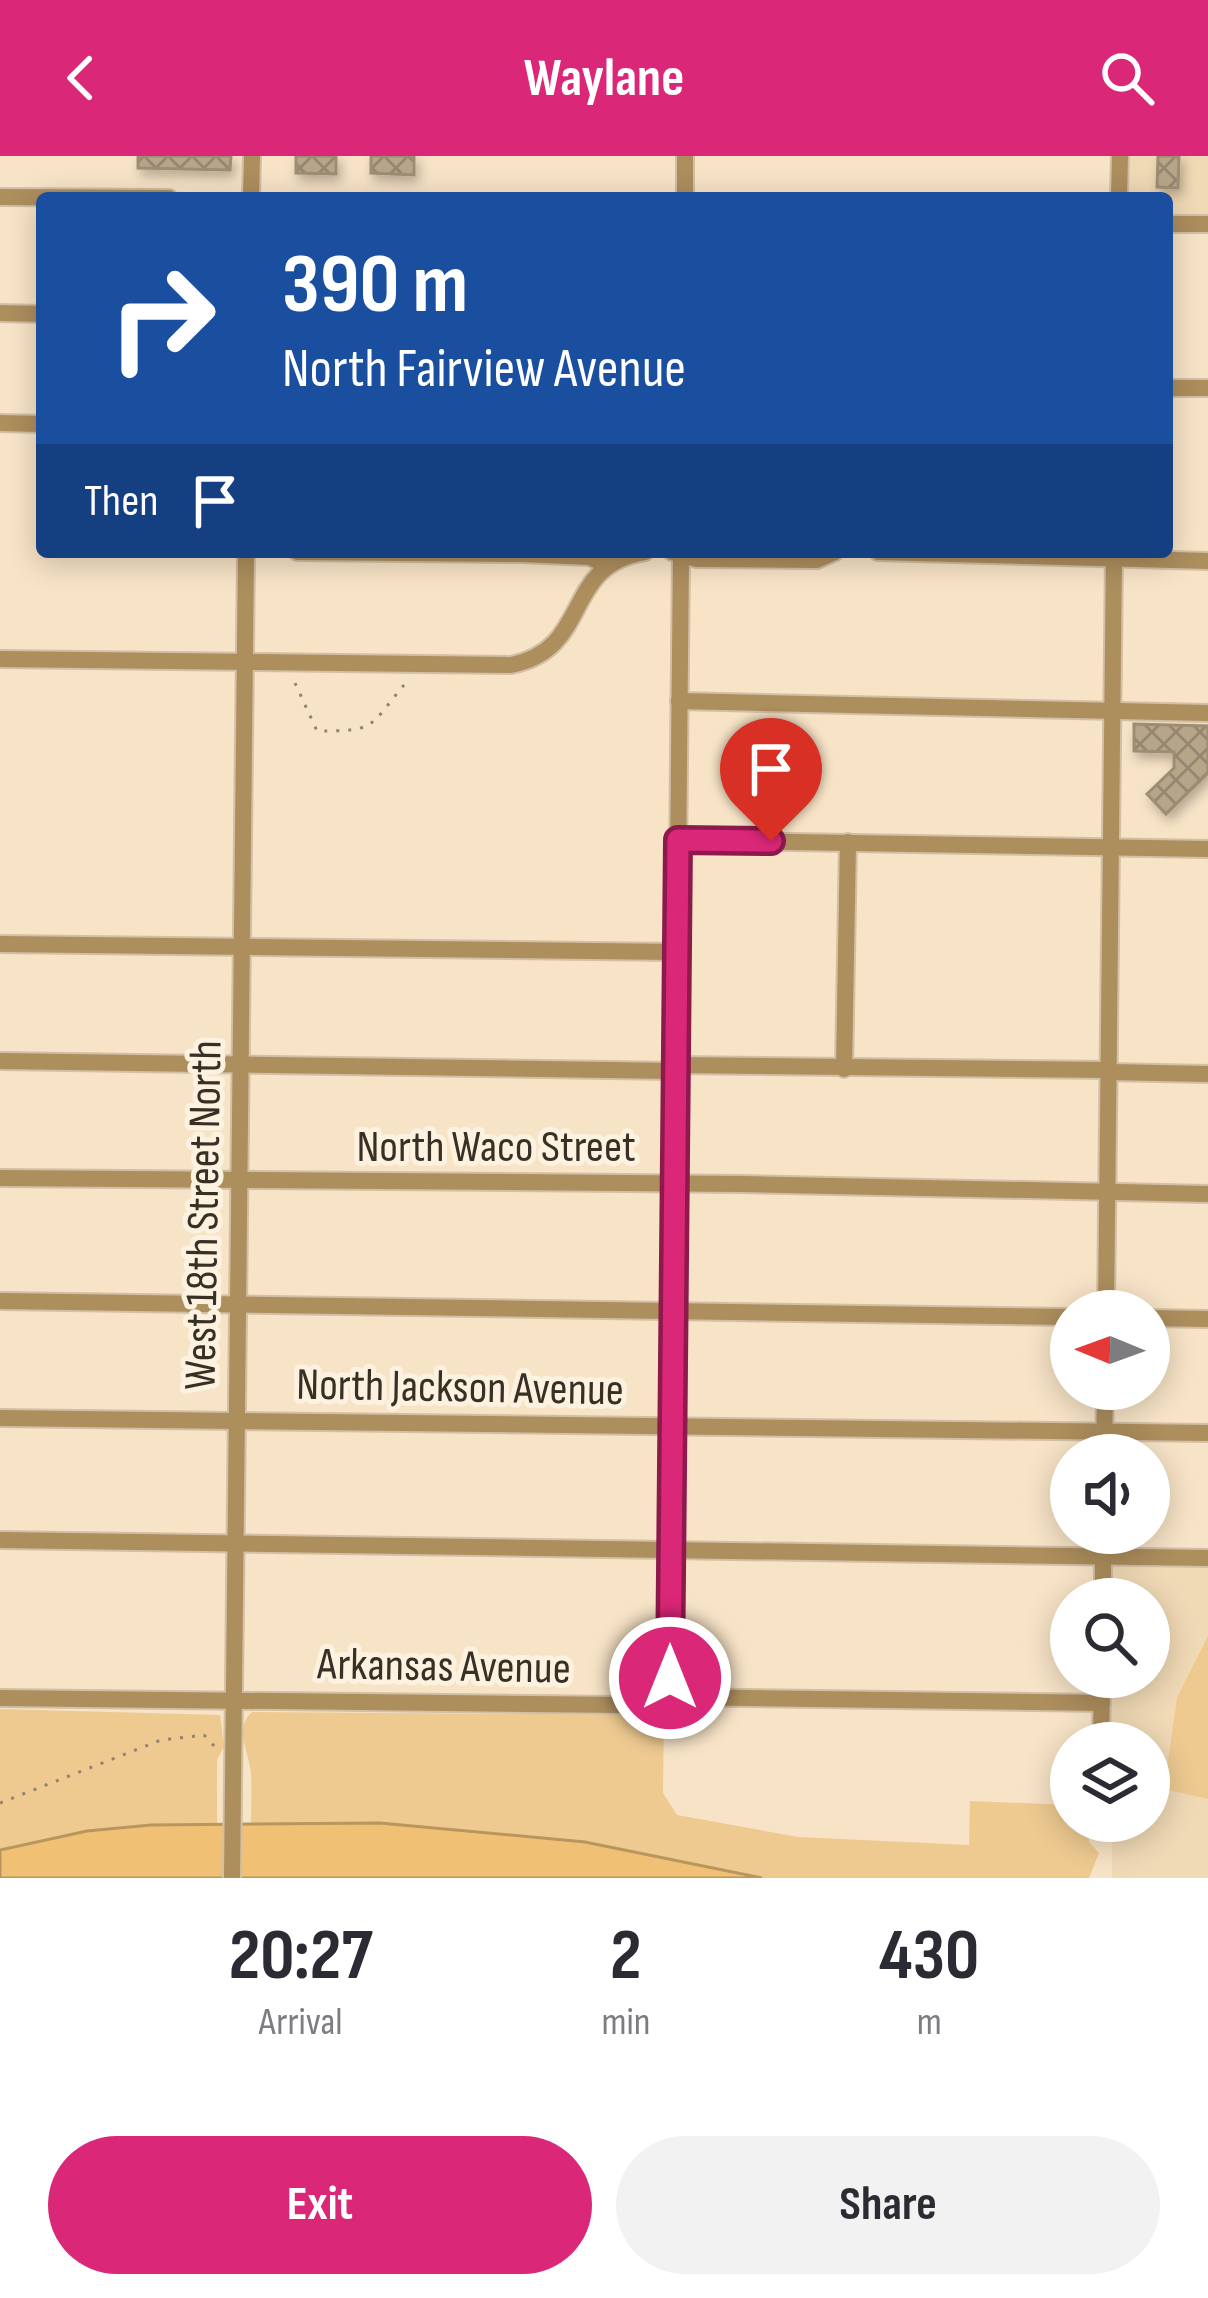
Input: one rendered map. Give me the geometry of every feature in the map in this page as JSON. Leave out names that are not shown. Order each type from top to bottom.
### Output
[{"type":"street","points":[[251,192],[252,156]]},
{"type":"street","points":[[685,156],[685,192]]},
{"type":"street","points":[[1119,192],[1120,156]]},
{"type":"street","points":[[0,196],[36,196]]},
{"type":"street","points":[[1173,224],[1208,224]]},
{"type":"street","points":[[0,313],[36,314]]},
{"type":"street","points":[[1173,388],[1208,388]]},
{"type":"street","points":[[0,423],[36,424]]},
{"type":"street","name":"West 18th Street North","points":[[232,1878],[246,558]]},
{"type":"street","points":[[592,558],[606,565]]},
{"type":"street","points":[[0,659],[512,665],[533,661],[562,637],[580,596],[606,565],[619,558]]},
{"type":"street","points":[[670,1699],[678,558]]},
{"type":"street","points":[[692,558],[822,558]]},
{"type":"street","points":[[1106,1290],[1114,558]]},
{"type":"street","points":[[1152,558],[1208,561]]},
{"type":"street","points":[[679,701],[1208,713]]},
{"type":"street","points":[[678,840],[1208,849]]},
{"type":"street","points":[[844,1069],[848,842]]},
{"type":"street","points":[[0,944],[677,952]]},
{"type":"street","points":[[0,1061],[1208,1075]]},
{"type":"street","name":"North Waco Street","points":[[0,1178],[1208,1194]]},
{"type":"street","points":[[0,1301],[1050,1317]]},
{"type":"street","points":[[1170,1318],[1208,1318]]},
{"type":"street","points":[[1105,1410],[1105,1434]]},
{"type":"street","name":"North Jackson Avenue","points":[[0,1418],[1208,1433]]},
{"type":"street","points":[[0,1540],[1208,1558]]},
{"type":"street","points":[[1102,1578],[1103,1556]]},
{"type":"street","name":"Arkansas Avenue","points":[[0,1698],[622,1705],[670,1699],[1102,1703]]},
{"type":"street","points":[[1102,1698],[1102,1722]]},
{"type":"path","points":[[296,683],[316,731],[371,726],[404,685]]},
{"type":"path","points":[[0,1803],[185,1735],[204,1735],[215,1744],[221,1762]]},
{"type":"shaded area","points":[[1127,156],[1208,156],[1208,216],[1173,215],[1173,192],[1127,192]]},
{"type":"shaded area","points":[[1113,1562],[1208,1564],[1208,1878],[1112,1878],[1112,1842],[1170,1842],[1170,1722],[1110,1722],[1110,1698],[1170,1698],[1170,1578],[1113,1578]]},
{"type":"shaded area","points":[[1208,1636],[1208,1799],[1170,1790],[1177,1698]]},
{"type":"shaded area","points":[[0,1709],[220,1715],[224,1746],[217,1760],[217,1824],[87,1831],[0,1850]]},
{"type":"shaded area","points":[[252,1712],[664,1715],[663,1793],[677,1815],[798,1837],[969,1845],[970,1801],[1050,1804],[1050,1842],[1089,1842],[1099,1853],[1089,1878],[762,1878],[585,1842],[380,1823],[251,1823],[251,1774],[243,1734]]},
{"type":"shaded area","points":[[380,1823],[585,1842],[762,1878],[0,1878],[0,1850],[87,1831],[151,1825]]},
{"type":"building","points":[[138,156],[231,156],[230,170],[138,168]]},
{"type":"building","points":[[296,156],[336,156],[336,174],[296,173]]},
{"type":"building","points":[[371,156],[414,156],[414,175],[371,173]]},
{"type":"building","points":[[1158,156],[1179,156],[1178,188],[1157,187]]},
{"type":"building","points":[[1134,724],[1208,726],[1208,773],[1166,814],[1147,794],[1174,768],[1174,752],[1134,751]]},
{"type":"route","points":[[670,1678],[678,840],[771,841]]}]
